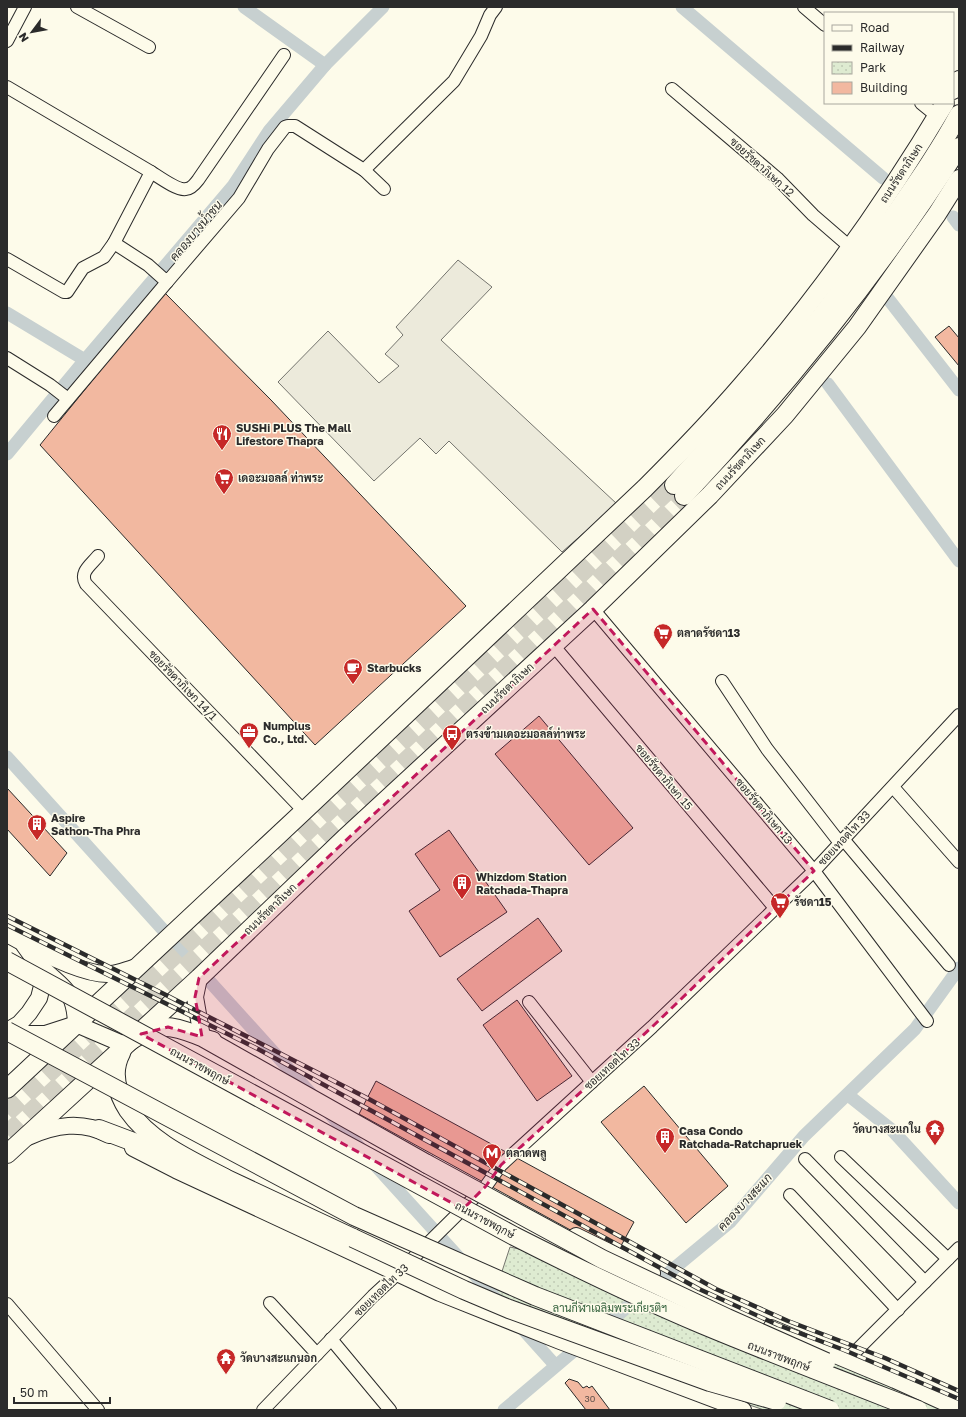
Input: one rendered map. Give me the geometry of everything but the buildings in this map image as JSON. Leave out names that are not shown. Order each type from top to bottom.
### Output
[{"type":"main road","name":"ถนนรัชดาภิเษก","points":[[7,1089],[304,811],[633,499],[712,419],[771,351],[803,311],[895,183],[941,110]]},
{"type":"main road","points":[[959,114],[937,151],[905,199],[821,316],[679,490],[741,435],[784,386],[874,272],[959,147]]},
{"type":"main road","name":"ถนนรัชดาภิเษก","points":[[7,1154],[199,978],[335,848],[592,609],[710,495],[785,415],[857,327],[937,214],[959,179]]},
{"type":"main road","points":[[7,934],[24,944],[86,971],[110,974],[137,967]]},
{"type":"main road","points":[[24,944],[38,964],[66,990],[73,1001],[76,1024]]},
{"type":"main road","name":"ถนนราชพฤกษ์","points":[[7,961],[507,1232],[569,1264],[700,1324],[918,1410]]},
{"type":"main road","points":[[7,1032],[19,1024],[29,1013],[39,998],[42,986],[38,964]]},
{"type":"main road","points":[[199,978],[195,997],[202,1036]]},
{"type":"main road","points":[[7,1032],[29,1035],[45,1034],[76,1024],[125,1046]]},
{"type":"main road","points":[[225,1178],[173,1150],[160,1141],[128,1110],[117,1087],[115,1073],[116,1061],[125,1046],[146,1031],[168,1027],[202,1036],[427,1164],[602,1259],[859,1378],[921,1410]]},
{"type":"main road","points":[[7,1032],[354,1216],[535,1296],[830,1410]]},
{"type":"main road","name":"ถนนราชพฤกษ์","points":[[202,1036],[251,1056],[578,1236],[670,1283],[720,1307],[895,1380],[959,1409]]},
{"type":"main road","points":[[26,1138],[53,1127],[86,1127],[146,1146],[225,1178],[464,1290],[509,1309],[710,1382],[811,1410]]},
{"type":"main road","points":[[99,1130],[176,1170],[440,1293],[586,1351],[743,1410]]},
{"type":"street","points":[[7,41],[25,7]]},
{"type":"street","points":[[77,7],[149,47]]},
{"type":"street","points":[[364,170],[454,80],[481,36],[490,15],[496,7]]},
{"type":"street","points":[[804,7],[824,23]]},
{"type":"street","points":[[7,87],[180,189],[185,189],[194,185],[198,180],[284,55]]},
{"type":"street","name":"ซอยรัชดาภิเษก 12","points":[[672,89],[777,178],[813,215],[850,247]]},
{"type":"street","points":[[924,104],[941,110]]},
{"type":"street","points":[[54,416],[64,396],[239,198],[268,149],[285,127],[291,125],[295,126],[364,170],[384,189]]},
{"type":"street","points":[[7,259],[66,292],[70,289],[83,268],[88,264],[104,257],[114,243],[151,172]]},
{"type":"street","points":[[114,243],[148,265],[165,280]]},
{"type":"street","points":[[7,358],[64,396]]},
{"type":"street","name":"ซอยรัชดาภิเษก 14/1","points":[[98,556],[84,573],[83,579],[86,584],[304,811]]},
{"type":"street","name":"ซอยรัชดาภิเษก 13","points":[[592,609],[814,871],[927,1021]]},
{"type":"street","name":"ซอยรัชดาภิเษก 15","points":[[553,645],[775,908]]},
{"type":"street","points":[[722,681],[767,749],[842,841],[949,965]]},
{"type":"street","name":"ซอยเทอดไท 33","points":[[263,1410],[373,1296],[398,1274],[486,1186],[501,1165],[652,1027],[814,871],[959,716]]},
{"type":"street","points":[[893,786],[959,862]]},
{"type":"street","points":[[529,1002],[592,1082]]},
{"type":"street","points":[[841,1157],[948,1259]]},
{"type":"street","points":[[805,1160],[925,1282]]},
{"type":"street","points":[[790,1195],[898,1310]]},
{"type":"street","points":[[847,1360],[959,1248]]},
{"type":"street","points":[[270,1303],[317,1354]]},
{"type":"street","points":[[7,1304],[98,1410]]},
{"type":"street","points":[[331,1339],[390,1410]]},
{"type":"highlighted area","points":[[593,609],[814,871],[652,1027],[501,1165],[486,1186],[463,1209],[141,1034],[168,1027],[202,1037],[195,997],[199,978]]},
{"type":"green space","name":"ลานกีฬาเฉลิมพระเกียรติฯ","points":[[510,1247],[593,1266],[601,1253],[946,1410],[764,1410],[715,1393],[490,1308]]},
{"type":"shaded area","points":[[458,260],[492,287],[441,340],[617,504],[562,552],[449,441],[436,454],[420,438],[374,481],[278,382],[328,331],[379,383],[399,366],[385,354],[403,335],[396,327]]},
{"type":"waterway","points":[[244,7],[325,65]]},
{"type":"waterway","name":"คลองบางน้ำชน","points":[[7,454],[233,186],[269,131],[325,65],[383,7]]},
{"type":"waterway","points":[[682,7],[883,178]]},
{"type":"waterway","points":[[953,217],[959,225]]},
{"type":"waterway","points":[[886,296],[959,390]]},
{"type":"waterway","points":[[7,313],[85,360]]},
{"type":"waterway","points":[[828,384],[959,561]]},
{"type":"waterway","points":[[7,757],[314,1097]]},
{"type":"waterway","name":"คลองบางสะแก","points":[[602,1328],[730,1222],[804,1136],[915,1029],[959,968]]},
{"type":"waterway","points":[[848,1095],[892,1130],[959,1203]]},
{"type":"waterway","points":[[329,1113],[362,1150]]},
{"type":"waterway","points":[[375,1165],[500,1303]]},
{"type":"waterway","points":[[520,1326],[555,1365]]},
{"type":"waterway","name":"คลองบางสะแก","points":[[504,1410],[583,1343]]},
{"type":"tunnel","points":[[7,1113],[674,485]]},
{"type":"tunnel","points":[[7,1134],[572,605],[684,496]]},
{"type":"railway","points":[[7,916],[166,995],[367,1098],[716,1289],[788,1321],[885,1358],[959,1391]]},
{"type":"railway","points":[[7,925],[258,1049],[699,1289],[778,1325],[844,1350],[959,1399]]},
{"type":"place","name":"SUSHi PLUS The Mall Lifestore Thapra","points":[[222,451]]},
{"type":"place","name":"เดอะมอลล์ ท่าพระ","points":[[224,495]]},
{"type":"place","name":"ตลาดรัชดา13","points":[[663,650]]},
{"type":"place","name":"Starbucks","points":[[353,685]]},
{"type":"place","name":"Numplus Co., Ltd.","points":[[249,749]]},
{"type":"place","name":"ตรงข้ามเดอะมอลล์ท่าพระ","points":[[452,751]]},
{"type":"place","name":"Aspire Sathon-Tha Phra","points":[[37,841]]},
{"type":"place","name":"Whizdom Station Ratchada-Thapra","points":[[462,900]]},
{"type":"place","name":"รัชดา15","points":[[780,919]]},
{"type":"place","name":"วัดบางสะแกใน","points":[[935,1146]]},
{"type":"place","name":"Casa Condo Ratchada-Ratchapruek","points":[[665,1154]]},
{"type":"place","name":"ตลาดพลู","points":[[492,1170]]},
{"type":"place","name":"วัดบางสะแกนอก","points":[[226,1375]]}]
